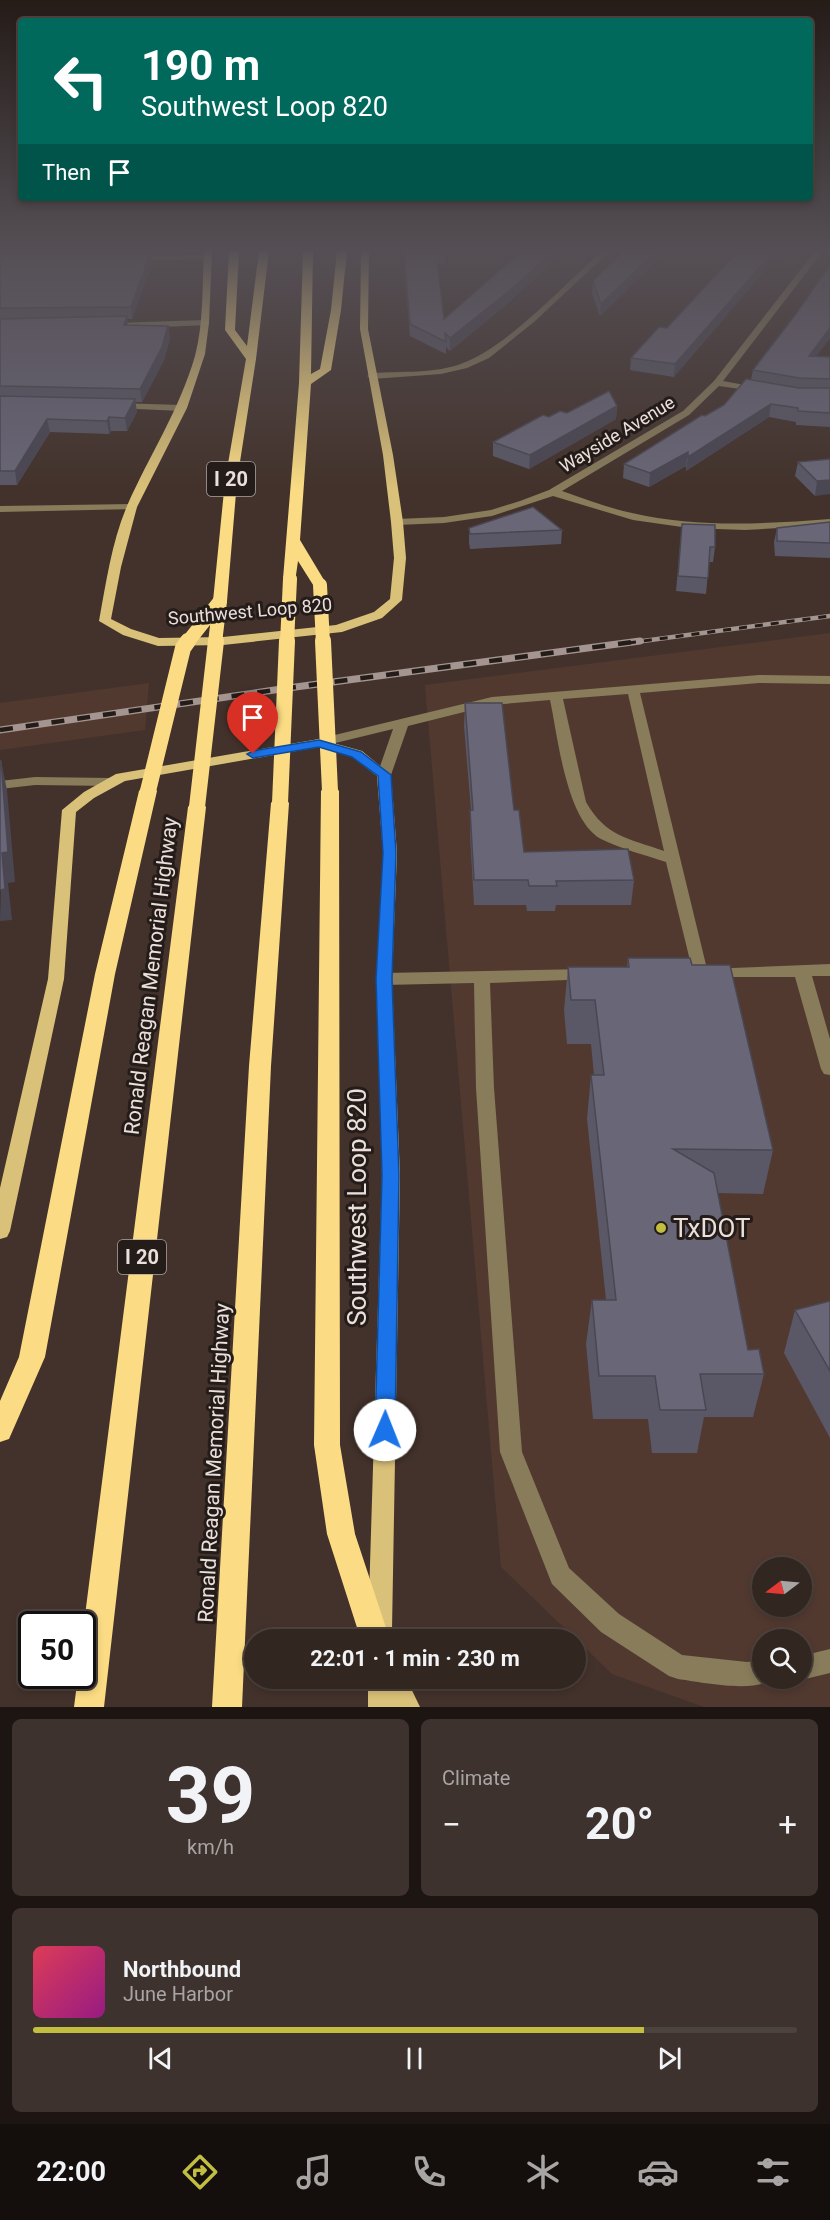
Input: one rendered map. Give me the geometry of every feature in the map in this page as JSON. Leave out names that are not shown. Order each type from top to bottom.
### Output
[{"type":"highway","points":[[230,331],[251,359]]},
{"type":"highway","name":"Ronald Reagan Memorial Highway","points":[[89,1707],[220,601],[231,481],[254,331]]},
{"type":"highway","name":"Ronald Reagan Memorial Highway","points":[[227,1707],[260,1066],[280,803],[290,579],[305,383],[306,331]]},
{"type":"highway","points":[[305,383],[325,370],[332,331]]},
{"type":"highway","points":[[294,542],[320,585],[330,790],[327,1445],[341,1534],[374,1629]]},
{"type":"highway","points":[[0,1430],[32,1357],[105,974],[183,648],[220,601]]},
{"type":"main road","name":"Southwest Loop 820","points":[[203,331],[195,371],[182,408],[132,507],[115,567],[105,621],[127,632],[158,642],[223,640],[338,629],[378,615],[396,600],[400,558],[397,522],[388,455],[364,331]]},
{"type":"main road","points":[[0,1231],[56,979],[69,810],[121,777],[319,743],[357,754],[384,775]]},
{"type":"main road","name":"Southwest Loop 820","points":[[378,1629],[391,1175],[384,979],[390,853],[384,775]]},
{"type":"main road","points":[[380,1689],[381,1707]]},
{"type":"main road","points":[[398,1689],[407,1707]]},
{"type":"street","points":[[372,376],[441,371],[464,366],[486,356],[518,331]]},
{"type":"street","name":"Wayside Avenue","points":[[397,522],[444,520],[492,513],[553,492],[686,413],[717,383],[757,331]]},
{"type":"street","points":[[717,383],[774,392]]},
{"type":"street","points":[[102,406],[182,408]]},
{"type":"street","points":[[553,492],[607,510],[687,525],[746,528],[830,522]]},
{"type":"street","points":[[0,509],[132,507]]},
{"type":"street","points":[[319,743],[492,701],[759,679],[830,680]]},
{"type":"street","points":[[633,689],[672,859],[694,973],[830,970]]},
{"type":"street","points":[[556,696],[579,802],[588,818],[605,835],[672,859]]},
{"type":"street","name":"Southwest Loop 820","points":[[384,775],[402,722]]},
{"type":"street","points":[[0,785],[35,781],[111,782]]},
{"type":"street","points":[[802,971],[830,1069]]},
{"type":"street","points":[[384,979],[608,975]]},
{"type":"street","points":[[482,977],[485,1088],[511,1452],[560,1576],[610,1623],[678,1667],[752,1673]]},
{"type":"street","points":[[812,1665],[830,1661]]},
{"type":"shaded area","points":[[830,633],[830,1707],[704,1707],[612,1674],[586,1649],[586,1629],[565,1629],[501,1567],[425,685]]},
{"type":"shaded area","points":[[149,683],[145,730],[0,750],[0,703]]},
{"type":"building","points":[[0,331],[167,331],[162,347],[140,389],[0,386]]},
{"type":"building","points":[[423,331],[459,331],[450,338],[445,333],[446,342]]},
{"type":"building","points":[[656,331],[704,331],[675,364],[631,358]]},
{"type":"building","points":[[783,331],[828,331],[809,356],[830,357],[830,379],[799,378],[753,370]]},
{"type":"building","points":[[746,379],[799,388],[830,388],[830,413],[798,411],[798,408],[771,404],[688,457],[688,452],[650,473],[624,464],[702,415],[705,416],[724,405]]},
{"type":"building","points":[[609,391],[617,406],[530,455],[493,442],[543,415],[549,417],[560,411],[567,413]]},
{"type":"building","points":[[0,396],[135,399],[125,418],[109,417],[107,421],[47,419],[15,471],[0,471]]},
{"type":"building","points":[[830,459],[830,480],[817,481],[798,462]]},
{"type":"building","points":[[533,507],[562,530],[470,534],[469,528]]},
{"type":"building","points":[[830,522],[830,543],[777,541],[777,528]]},
{"type":"building","points":[[682,524],[715,525],[715,547],[710,547],[708,578],[678,576]]},
{"type":"building","points":[[465,703],[502,703],[514,810],[519,810],[524,852],[628,849],[634,880],[556,881],[557,886],[529,886],[528,880],[474,880],[470,810],[473,810]]},
{"type":"building","points":[[0,761],[8,852],[2,853],[5,889],[0,890]]},
{"type":"building","name":"TxDOT","points":[[628,958],[690,958],[692,965],[730,965],[773,1150],[673,1149],[714,1173],[748,1350],[759,1349],[764,1374],[700,1374],[706,1410],[660,1410],[655,1376],[599,1376],[592,1300],[616,1300],[591,1075],[604,1075],[595,1000],[571,1000],[568,967],[629,967]]},
{"type":"building","points":[[830,1301],[830,1371],[795,1310]]},
{"type":"railway","points":[[628,643],[830,616]]},
{"type":"railway","points":[[0,730],[288,688],[640,641]]},
{"type":"place","name":"TxDOT","points":[[661,1228]]},
{"type":"route","points":[[253,754],[319,743],[357,754],[384,775],[390,853],[384,979],[391,1175],[385,1430]]}]
